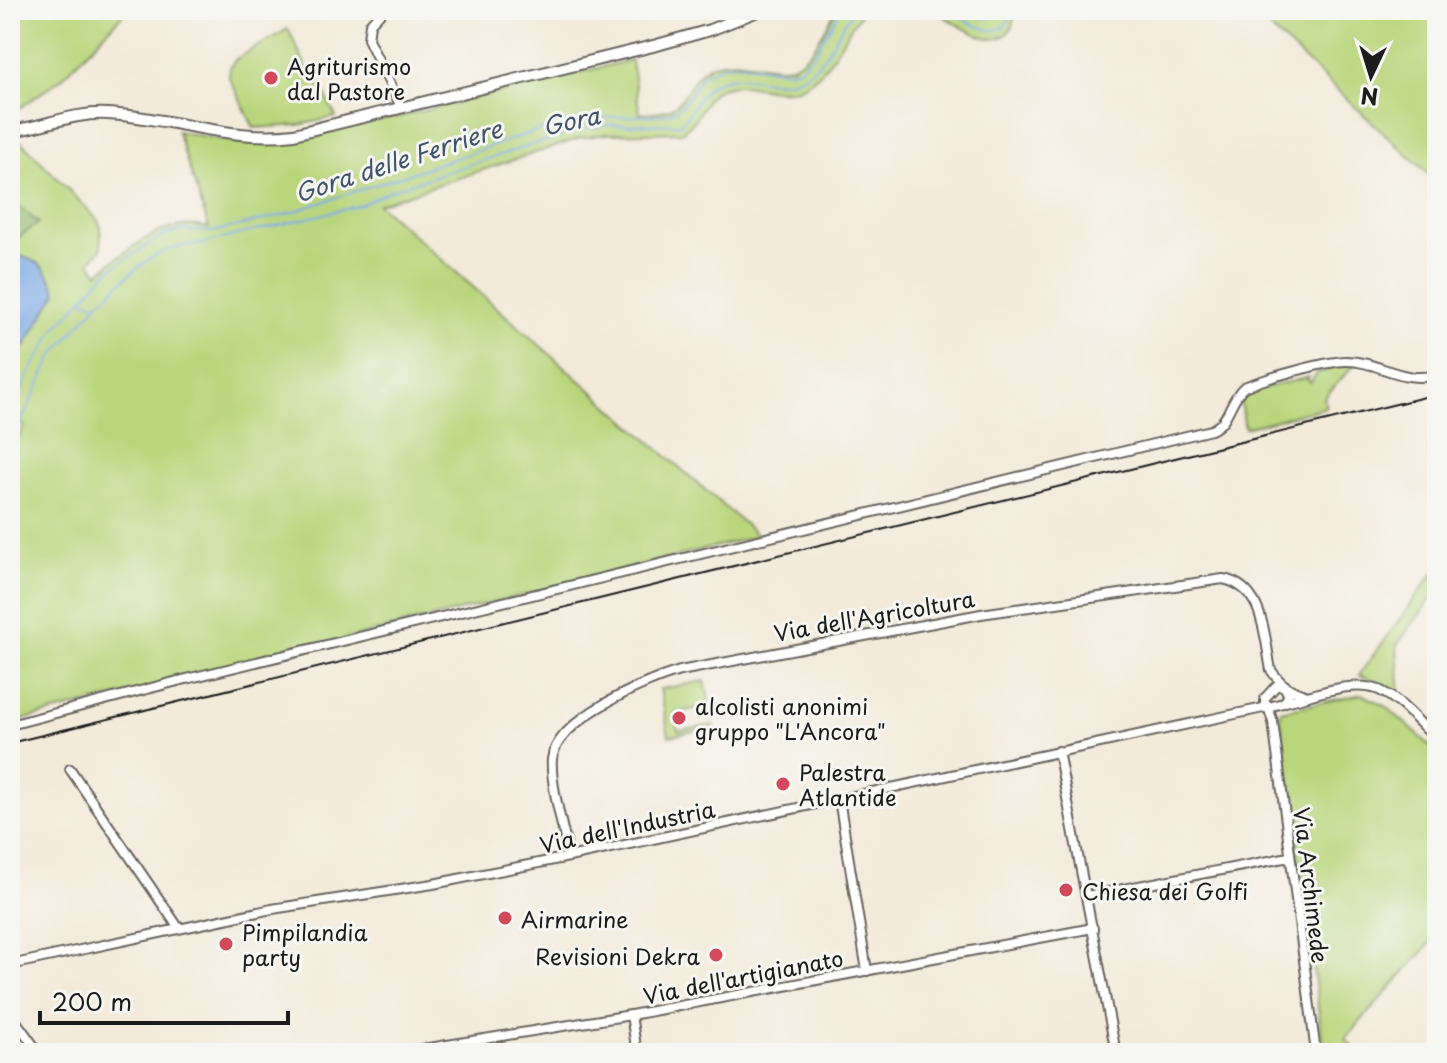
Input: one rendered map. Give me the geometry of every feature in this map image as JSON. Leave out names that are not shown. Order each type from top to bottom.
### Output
[{"type":"street","points":[[383,10],[370,24],[368,39],[401,107]]},
{"type":"street","points":[[10,131],[66,117],[105,113],[252,135],[281,136],[657,45],[710,30],[760,10]]},
{"type":"street","points":[[10,725],[174,682],[1211,430],[1222,423],[1244,387],[1317,367],[1348,361],[1406,377],[1437,375]]},
{"type":"street","name":"Via dell'Agricoltura","points":[[569,857],[552,769],[557,743],[573,727],[609,703],[649,681],[680,671],[971,616],[1216,579],[1237,583],[1252,595],[1271,670],[1267,694]]},
{"type":"street","name":"Via dell'Agricoltura","points":[[1271,670],[1284,686]]},
{"type":"street","points":[[1308,696],[1276,686],[1264,702],[1268,707],[1358,686],[1380,691],[1437,740]]},
{"type":"street","points":[[1282,704],[1289,694],[1284,686]]},
{"type":"street","name":"Via dell'Industria","points":[[1249,709],[1267,694]]},
{"type":"street","name":"Via Archimede","points":[[1273,722],[1282,704]]},
{"type":"street","name":"Via dell'Industria","points":[[10,965],[178,927],[287,906],[433,884],[569,857],[1268,707]]},
{"type":"street","name":"Via Archimede","points":[[1268,707],[1273,722],[1316,1053]]},
{"type":"street","points":[[1058,751],[1116,1053]]},
{"type":"street","points":[[70,769],[178,927]]},
{"type":"street","points":[[839,799],[867,971]]},
{"type":"street","points":[[1087,896],[1289,857]]},
{"type":"street","name":"Via dell'artigianato","points":[[398,1053],[631,1015],[1093,928]]},
{"type":"street","points":[[10,1013],[39,1053]]},
{"type":"street","points":[[631,1015],[637,1053]]},
{"type":"green space","points":[[10,10],[127,10],[62,78],[10,115]]},
{"type":"green space","points":[[836,10],[864,10],[822,71],[802,86],[782,90],[727,86],[710,96],[694,121],[682,132],[606,134],[581,138],[378,204],[758,536],[10,723],[10,448],[24,426],[10,415],[10,371],[57,292],[40,265],[10,253],[10,236],[19,237],[38,223],[10,199],[10,142],[21,141],[97,219],[101,227],[101,249],[90,262],[98,273],[163,230],[193,225],[209,228],[177,131],[239,143],[269,144],[406,115],[631,60],[640,114],[659,112],[677,104],[700,73],[714,64],[735,61],[787,67],[801,61],[813,48]]},
{"type":"green space","points":[[934,10],[1015,10],[1012,27],[1005,36],[995,39],[970,31]]},
{"type":"green space","points":[[1250,10],[1437,10],[1437,182]]},
{"type":"green space","name":"Agriturismo dal Pastore","points":[[288,29],[313,81],[318,80],[336,117],[299,125],[254,128],[229,77],[230,67],[236,59]]},
{"type":"green space","points":[[10,199],[39,223],[19,237],[10,236]]},
{"type":"green space","points":[[1354,365],[1324,398],[1326,407],[1245,428],[1239,397],[1309,377],[1307,380],[1311,382],[1317,373]]},
{"type":"green space","points":[[1437,568],[1437,591],[1397,645],[1400,700],[1384,685],[1359,675]]},
{"type":"green space","points":[[705,681],[710,706],[675,713],[678,731],[713,725],[714,728],[669,736],[660,689]]},
{"type":"green space","points":[[1362,694],[1387,707],[1437,752],[1437,936],[1345,1039],[1361,1053],[1324,1053],[1280,711]]},
{"type":"water","points":[[10,253],[40,265],[57,292],[10,371]]},
{"type":"waterway","name":"Gora delle Ferriere","points":[[10,422],[28,375],[56,328],[109,270],[162,236],[183,230],[213,232],[287,214],[549,127],[599,118],[659,115],[675,111],[686,101],[701,77],[722,65],[739,64],[789,71],[801,67],[816,51],[840,10]]},
{"type":"waterway","name":"Gora","points":[[84,300],[93,303],[100,301],[134,270],[169,249],[361,205],[393,189],[579,130],[605,125],[680,124],[705,90],[726,78],[780,82],[801,77],[818,64],[854,10]]},
{"type":"waterway","name":"Gora","points":[[948,10],[984,29],[994,30],[1008,22],[1011,10]]},
{"type":"waterway","name":"Gora delle Ferriere","points":[[969,10],[983,18],[989,18],[995,10]]},
{"type":"waterway","points":[[10,444],[54,354],[100,301]]},
{"type":"railway","points":[[10,743],[1437,394]]},
{"type":"place","name":"Agriturismo dal Pastore","points":[[271,78]]},
{"type":"place","name":"alcolisti anonimi gruppo \"L'Ancora\"","points":[[679,718]]},
{"type":"place","name":"Palestra Atlantide","points":[[783,784]]},
{"type":"place","name":"Chiesa dei Golfi","points":[[1066,890]]},
{"type":"place","name":"Airmarine","points":[[505,918]]},
{"type":"place","name":"Pimpilandia party","points":[[226,944]]},
{"type":"place","name":"Revisioni Dekra","points":[[716,955]]}]
